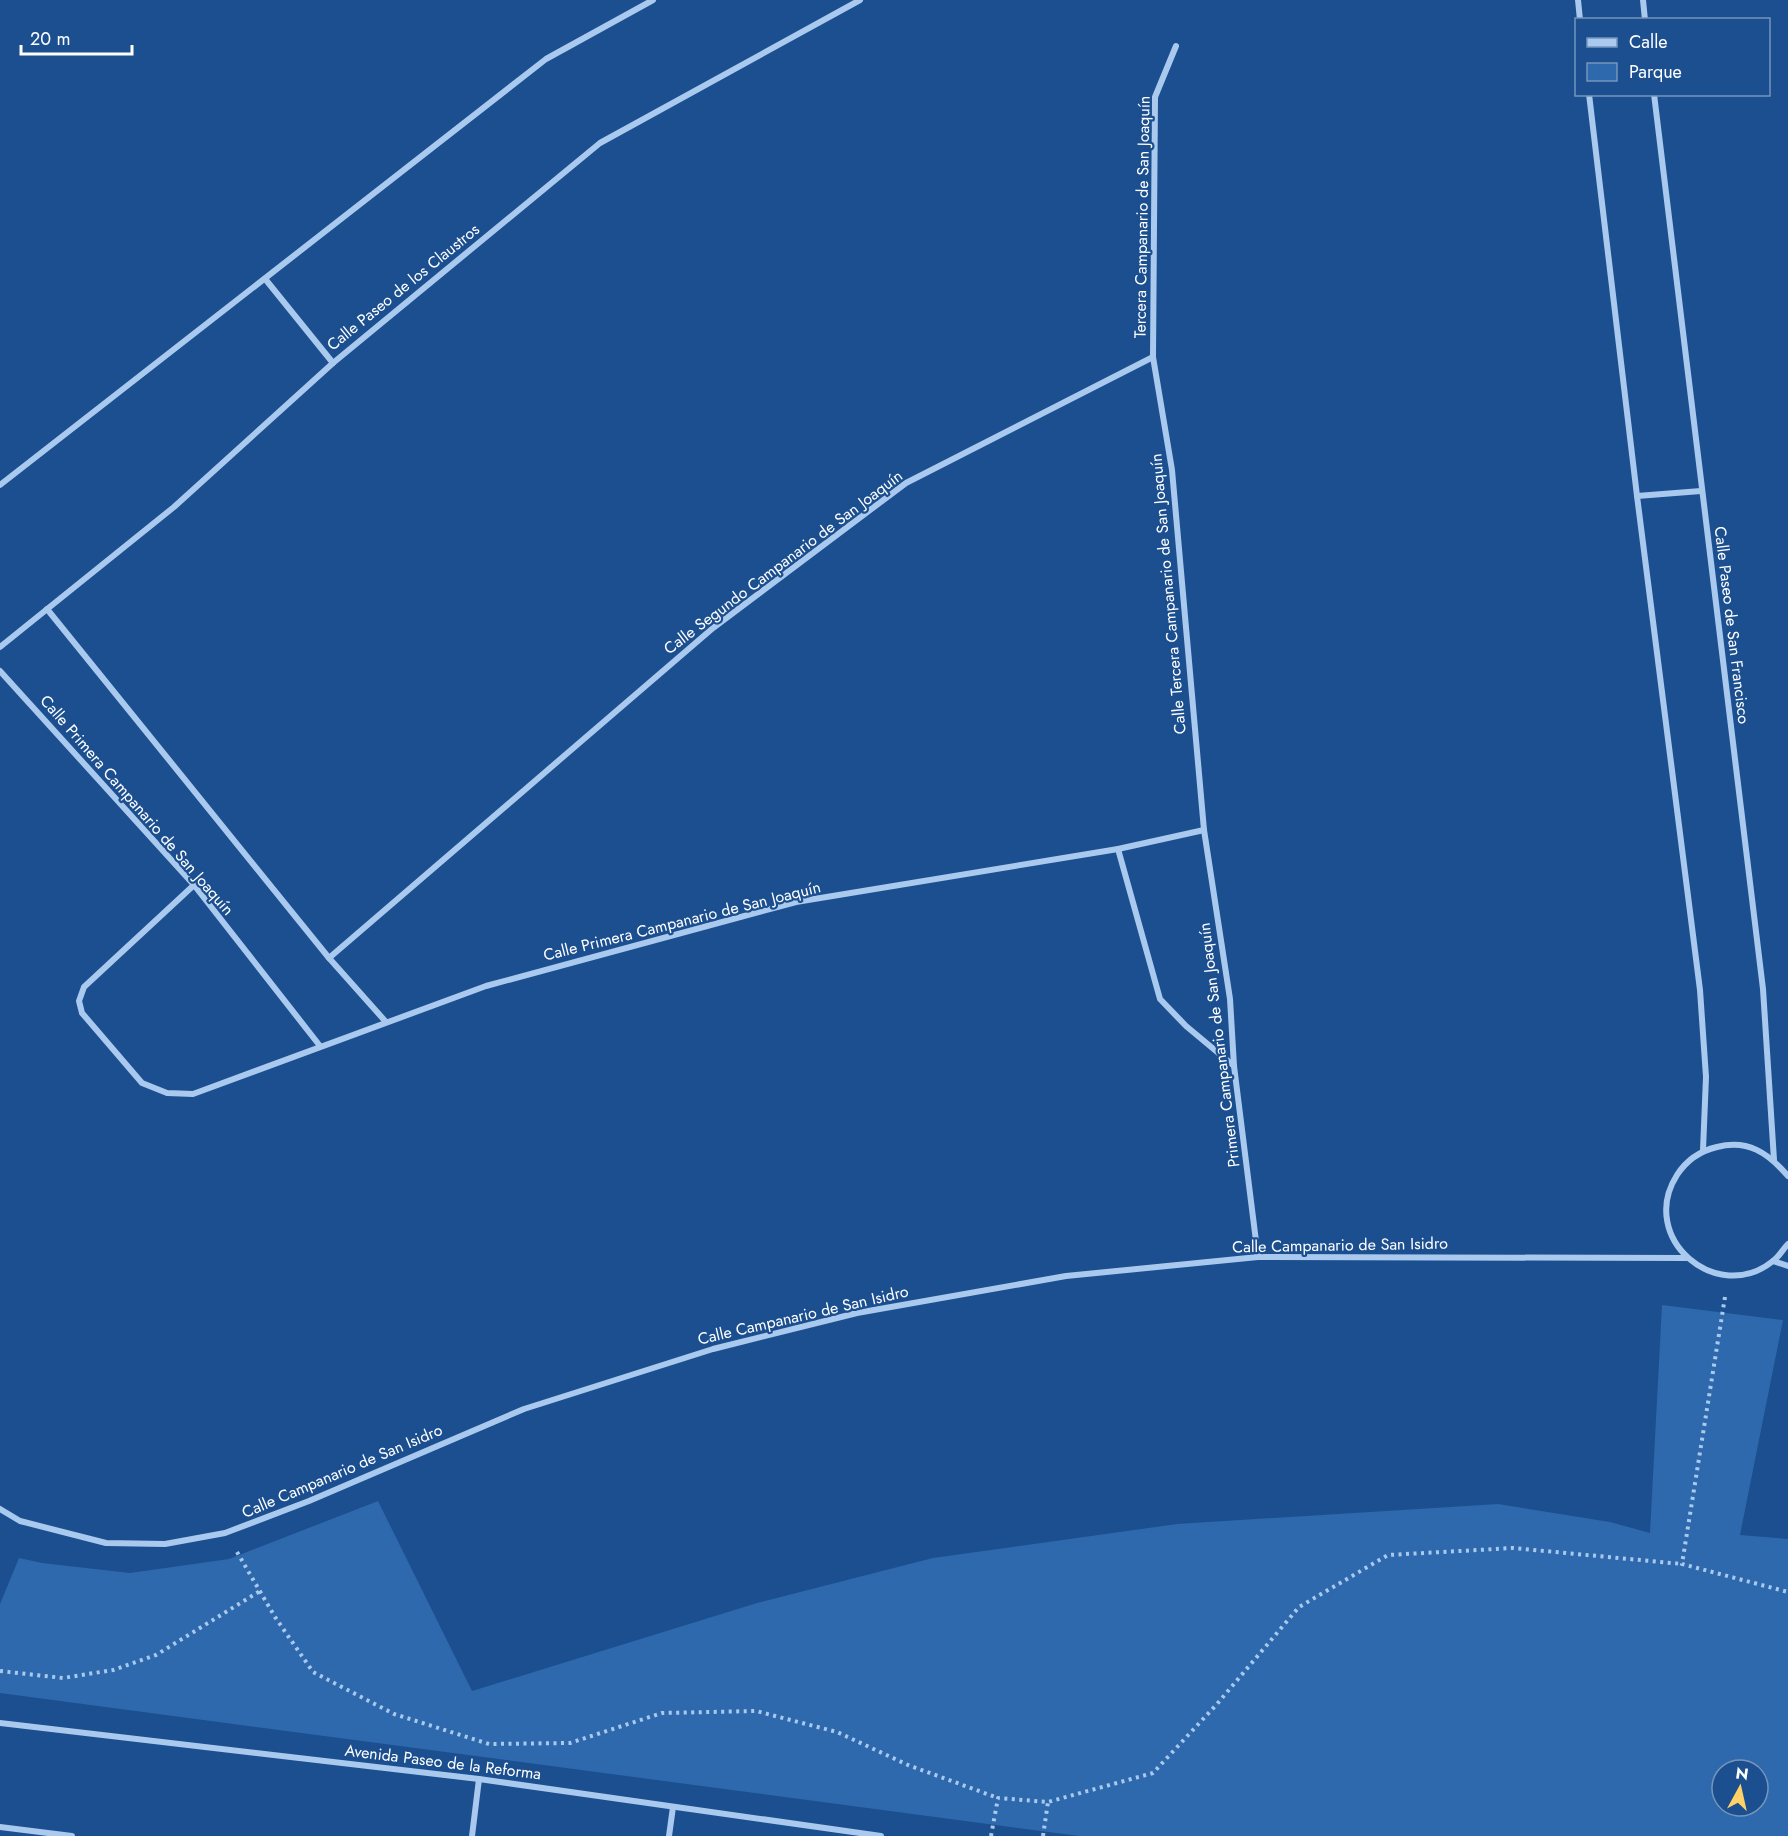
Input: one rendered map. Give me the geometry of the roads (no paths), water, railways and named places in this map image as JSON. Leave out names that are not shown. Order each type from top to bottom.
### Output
[{"type":"street","points":[[0,486],[546,60],[653,0]]},
{"type":"street","name":"Calle Paseo de los Claustros","points":[[0,647],[174,507],[333,363],[600,143],[860,0]]},
{"type":"street","points":[[1578,0],[1580,18]]},
{"type":"street","points":[[1643,0],[1646,18]]},
{"type":"street","name":"Tercera Campanario de San Joaquín","points":[[1153,357],[1155,98],[1176,46]]},
{"type":"street","points":[[1589,96],[1636,496],[1700,990],[1706,1077],[1703,1150]]},
{"type":"street","name":"Calle Paseo de San Francisco","points":[[1654,96],[1763,989],[1774,1160]]},
{"type":"street","points":[[266,280],[333,363]]},
{"type":"street","name":"Calle Tercera Campanario de San Joaquín","points":[[1153,357],[1172,470],[1204,830]]},
{"type":"street","name":"Calle Segundo Campanario de San Joaquín","points":[[329,958],[713,628],[906,483],[1153,357]]},
{"type":"street","points":[[1636,496],[1701,491]]},
{"type":"street","points":[[47,609],[329,958],[386,1022]]},
{"type":"street","name":"Calle Primera Campanario de San Joaquín","points":[[0,671],[194,885],[320,1046],[486,986],[796,902],[1118,849],[1204,830]]},
{"type":"street","name":"Primera Campanario de San Joaquín","points":[[1204,830],[1230,999],[1233,1066],[1258,1257]]},
{"type":"street","points":[[1118,849],[1160,999],[1186,1026],[1233,1066]]},
{"type":"street","points":[[194,885],[84,987],[79,1001],[82,1013],[142,1083],[167,1093],[193,1094],[320,1046]]},
{"type":"street","points":[[1788,1176],[1774,1160],[1752,1147],[1728,1144],[1703,1150],[1683,1166],[1669,1188],[1666,1212],[1671,1237],[1686,1258],[1706,1271],[1729,1276],[1752,1272],[1773,1262],[1788,1244]]},
{"type":"street","name":"Calle Campanario de San Isidro","points":[[0,1509],[20,1521],[106,1543],[165,1544],[225,1533],[320,1496],[524,1408],[713,1348],[857,1313],[1066,1276],[1258,1257],[1686,1258]]},
{"type":"street","points":[[1773,1262],[1788,1266]]},
{"type":"street","name":"Avenida Paseo de la Reforma","points":[[0,1723],[479,1779],[881,1836]]},
{"type":"street","points":[[472,1836],[479,1779]]},
{"type":"street","points":[[669,1836],[673,1807]]},
{"type":"street","points":[[0,1827],[72,1836]]}]
